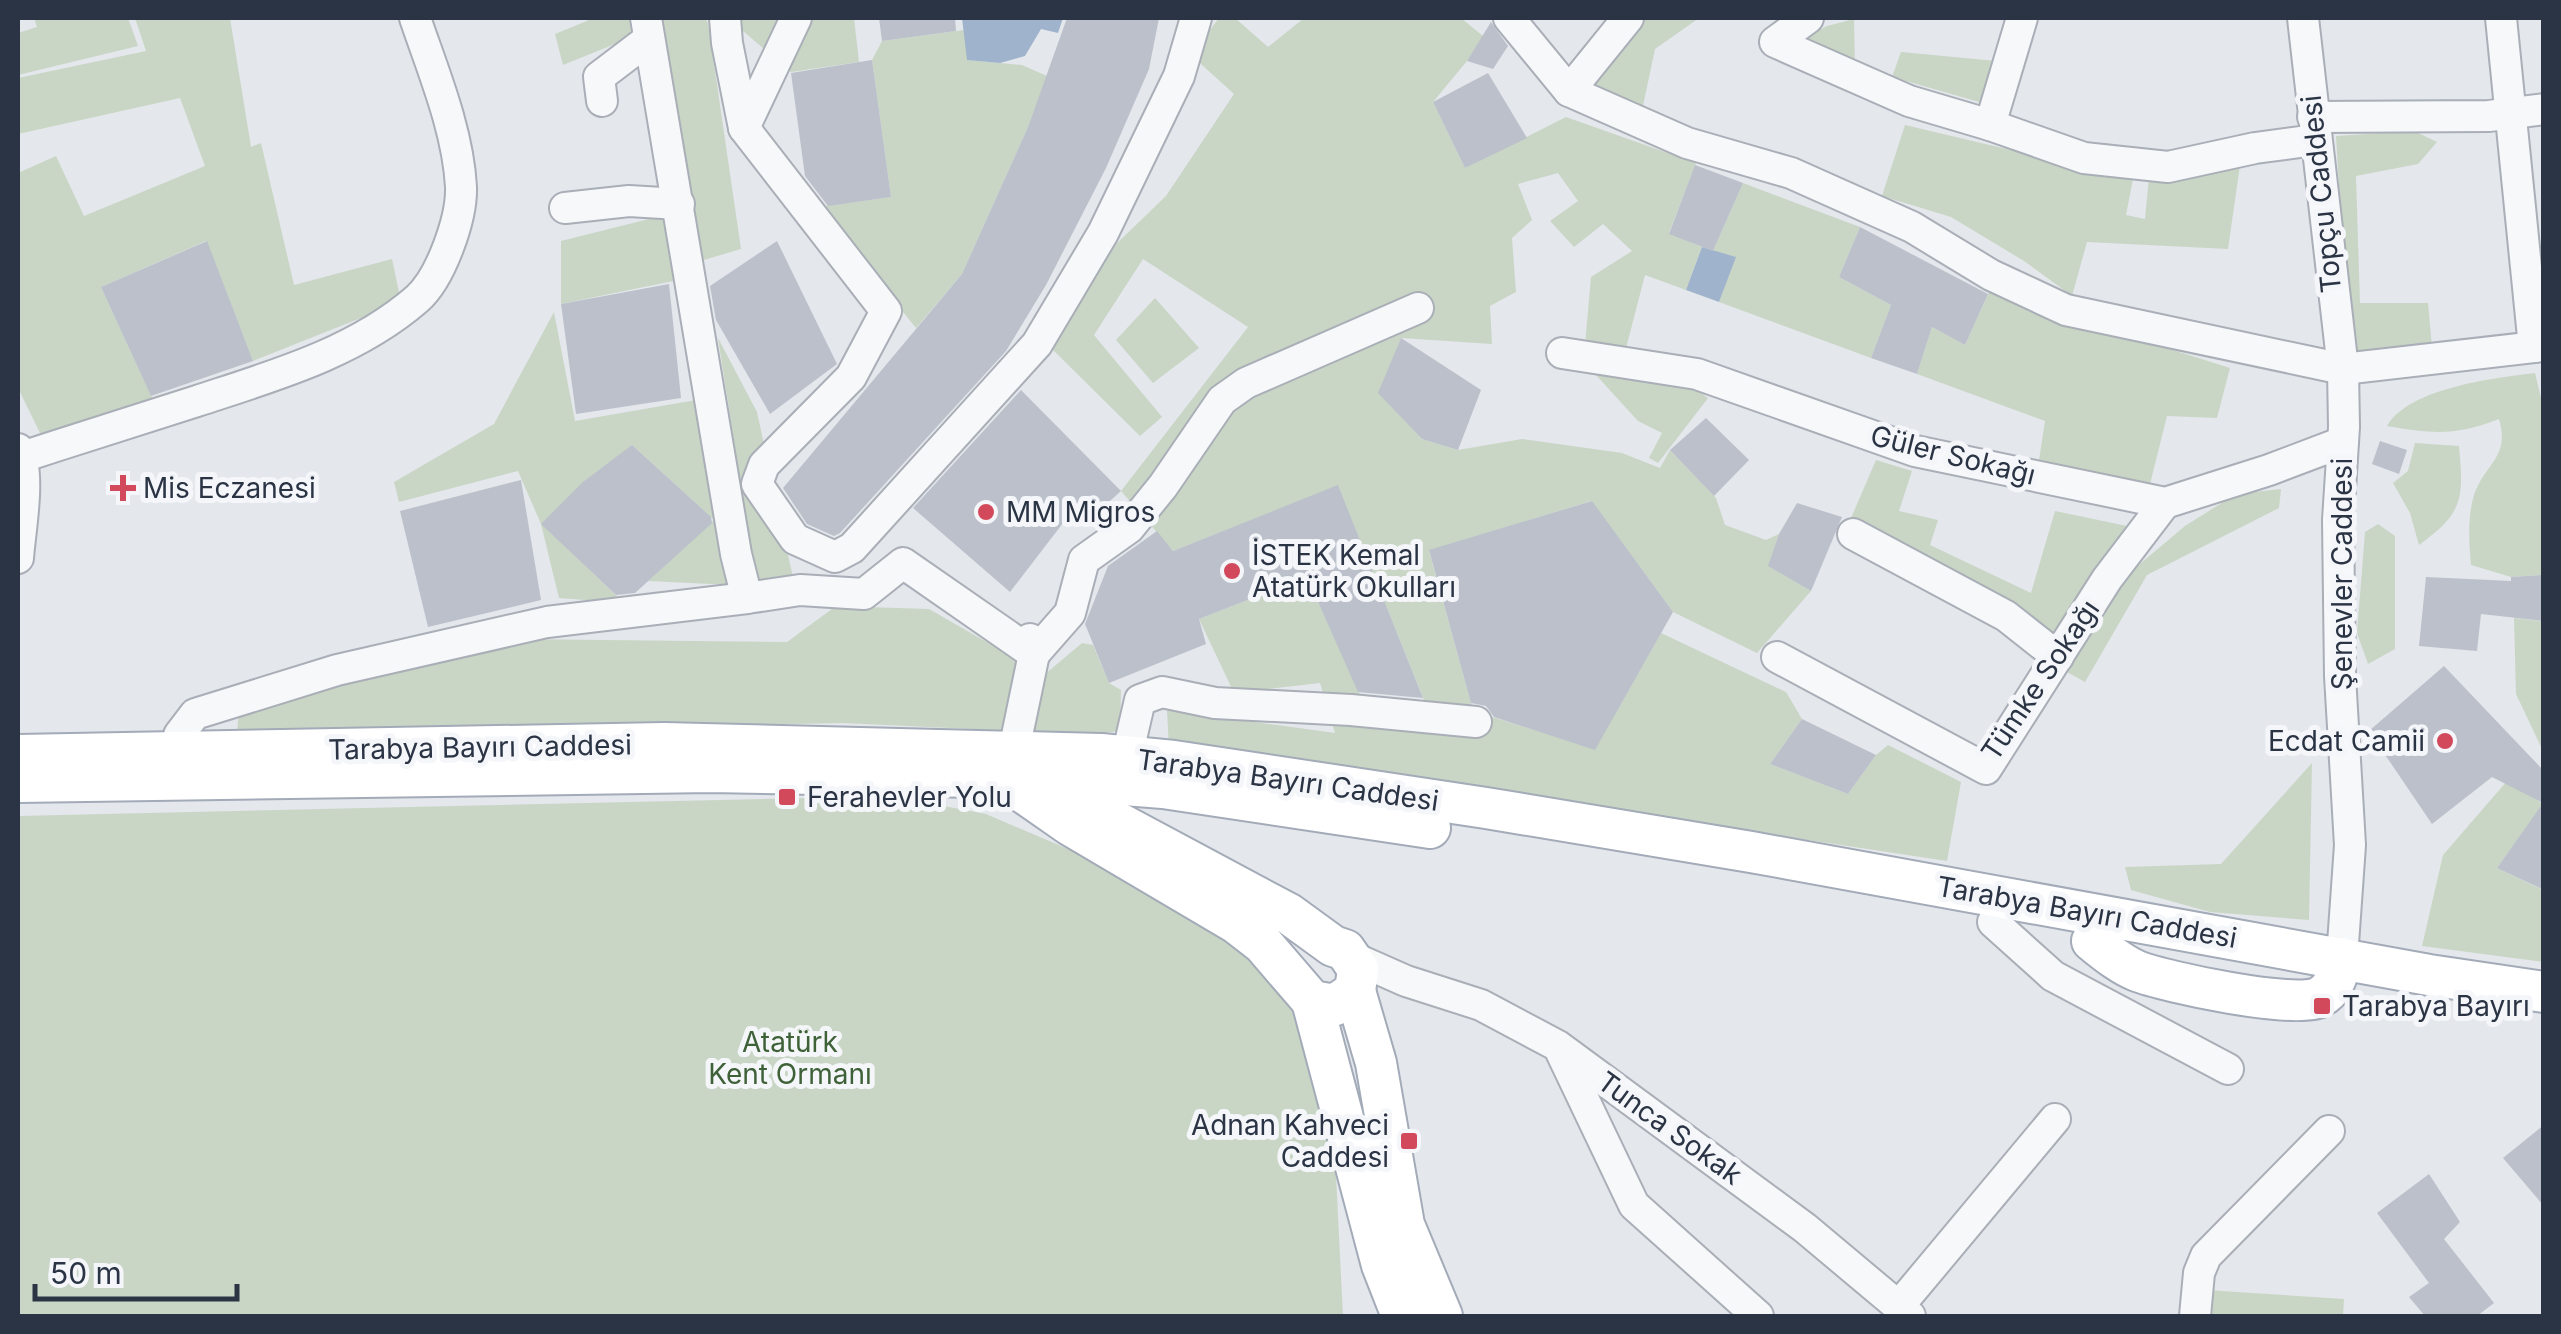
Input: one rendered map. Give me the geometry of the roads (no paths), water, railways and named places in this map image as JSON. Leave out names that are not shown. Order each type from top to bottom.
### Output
[{"type":"main road","name":"Tarabya Bayırı Caddesi","points":[[18,755],[188,767],[711,772],[1013,763],[1132,771],[1486,808],[1732,849],[2338,971],[2544,1017]]},
{"type":"main road","points":[[1013,763],[1125,828],[1289,914],[1350,970],[1376,1063],[1404,1225],[1442,1316]]},
{"type":"main road","points":[[1013,763],[1070,825],[1236,923],[1262,944],[1305,992],[1335,1005],[1350,970]]},
{"type":"main road","name":"Tarabya Bayırı Caddesi","points":[[18,782],[188,767]]},
{"type":"main road","name":"Tarabya Bayırı Caddesi","points":[[1132,771],[2092,941],[2136,970],[2218,989],[2299,1002],[2316,999],[2338,971]]},
{"type":"main road","points":[[1125,828],[1118,822],[1114,805],[1132,771]]},
{"type":"main road","points":[[1350,970],[1322,946],[1306,955],[1298,970],[1382,1265],[1402,1316]]},
{"type":"main road","name":"Tarabya Bayırı Caddesi","points":[[2338,971],[2429,976],[2544,992]]},
{"type":"street","points":[[18,558],[24,493],[19,456],[265,379],[332,353],[378,328],[421,296],[457,223],[461,189],[451,135],[415,18]]},
{"type":"street","points":[[726,18],[727,43],[744,128],[886,311],[851,377],[764,465],[757,484],[795,539],[818,590]]},
{"type":"street","points":[[744,128],[796,18]]},
{"type":"street","points":[[795,539],[836,557],[852,548],[1038,344],[1103,233],[1179,76],[1196,18]]},
{"type":"street","points":[[1509,18],[1569,91],[1686,143],[1808,180],[1912,226],[1991,275],[2066,310],[2343,370],[2539,346],[2501,18]]},
{"type":"street","points":[[1569,91],[1628,18]]},
{"type":"street","points":[[1808,18],[1774,42],[1909,101],[2084,158],[2168,167],[2314,128],[2544,109]]},
{"type":"street","points":[[1990,125],[2022,18]]},
{"type":"street","name":"Topçu Caddesi","points":[[2303,18],[2343,370]]},
{"type":"street","points":[[602,101],[599,77],[647,28]]},
{"type":"street","points":[[647,28],[736,554],[747,598]]},
{"type":"street","points":[[566,208],[629,201],[678,204]]},
{"type":"street","points":[[1013,763],[1032,647],[1070,613],[1084,560],[1128,528],[1163,486],[1222,400],[1246,382],[1418,308]]},
{"type":"street","name":"Güler Sokağı","points":[[1562,353],[1697,374],[1916,451],[2165,503]]},
{"type":"street","name":"Şenevler Caddesi","points":[[2338,971],[2350,845],[2340,676],[2338,520],[2343,370]]},
{"type":"street","points":[[2165,503],[2343,442]]},
{"type":"street","name":"Tümke Sokağı","points":[[1777,657],[1986,769],[2108,580],[2165,503]]},
{"type":"street","points":[[1853,534],[2006,616],[2058,658]]},
{"type":"street","points":[[188,767],[179,736],[195,714],[337,670],[547,622],[818,590],[864,594],[903,563],[1032,647]]},
{"type":"street","points":[[1132,771],[1140,700],[1162,692],[1215,703],[1476,722]]},
{"type":"street","points":[[1994,922],[2053,976],[2228,1069]]},
{"type":"street","name":"Tunca Sokak","points":[[1350,970],[1406,981],[1481,1006],[1558,1046],[1804,1228],[1904,1312]]},
{"type":"street","points":[[1558,1046],[1634,1205],[1750,1313]]},
{"type":"street","points":[[1904,1312],[2055,1119]]},
{"type":"street","points":[[2195,1316],[2198,1273],[2206,1256],[2329,1131]]},
{"type":"water","points":[[962,18],[1063,18],[1058,33],[1041,29],[1025,56],[1000,63],[967,60]]},
{"type":"water","points":[[1702,247],[1736,257],[1719,302],[1686,290]]},
{"type":"place","name":"Mis Eczanesi","points":[[123,488]]},
{"type":"place","name":"MM Migros","points":[[986,512]]},
{"type":"place","name":"İSTEK Kemal Atatürk Okulları","points":[[1232,571]]},
{"type":"place","name":"Ecdat Camii","points":[[2445,741]]},
{"type":"place","name":"Ferahevler Yolu","points":[[787,797]]},
{"type":"place","name":"Tarabya Bayırı","points":[[2322,1006]]},
{"type":"place","name":"Adnan Kahveci Caddesi","points":[[1409,1141]]},
{"type":"park label","name":"Atatürk Kent Ormanı","points":[[790,1058]]}]
